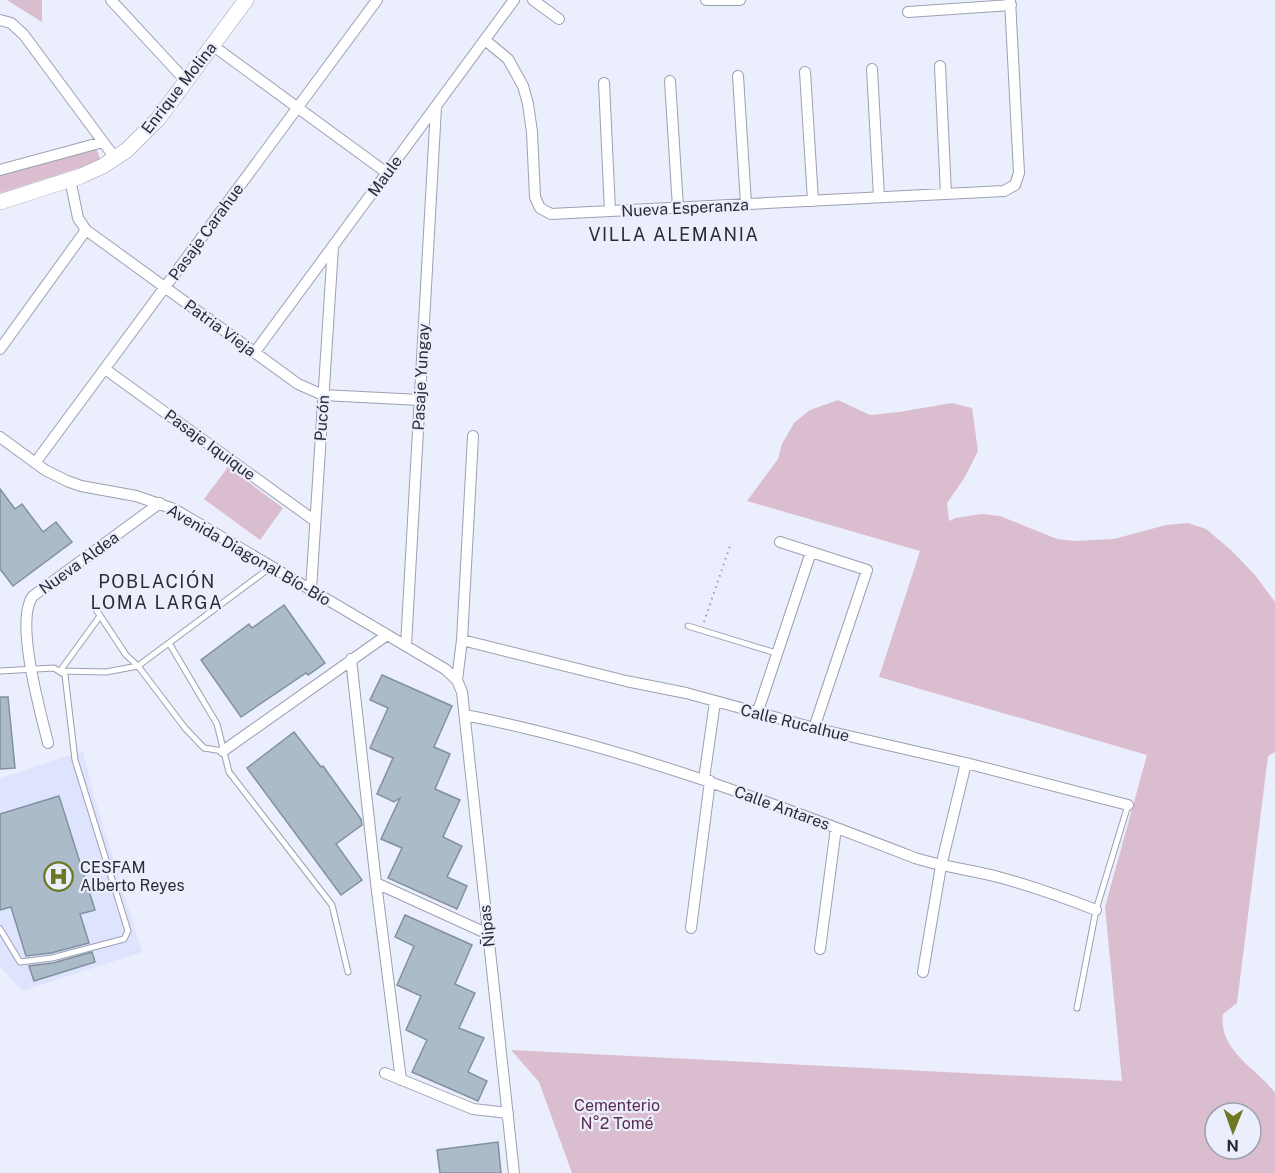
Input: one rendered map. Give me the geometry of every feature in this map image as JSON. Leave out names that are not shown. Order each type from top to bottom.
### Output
[{"type":"main road","name":"Enrique Molina","points":[[0,202],[92,171],[115,158],[149,130],[246,0]]},
{"type":"street","points":[[111,0],[186,81]]},
{"type":"street","name":"Pasaje Carahue","points":[[35,463],[377,0]]},
{"type":"street","name":"Maule","points":[[255,352],[514,0]]},
{"type":"street","points":[[533,0],[559,19]]},
{"type":"street","points":[[706,0],[740,0]]},
{"type":"street","points":[[908,12],[1011,3]]},
{"type":"street","name":"Nueva Esperanza","points":[[485,40],[508,59],[523,86],[532,132],[535,197],[540,208],[545,212],[557,214],[610,212],[1004,191],[1015,185],[1019,173],[1011,3]]},
{"type":"street","points":[[2,20],[16,27],[24,35],[115,158]]},
{"type":"street","points":[[212,45],[387,173]]},
{"type":"street","points":[[940,66],[946,194]]},
{"type":"street","points":[[872,69],[879,197]]},
{"type":"street","points":[[805,72],[813,201]]},
{"type":"street","points":[[738,76],[746,204]]},
{"type":"street","points":[[670,81],[678,208]]},
{"type":"street","points":[[604,83],[610,212]]},
{"type":"street","name":"Pasaje Yungay","points":[[406,646],[436,107]]},
{"type":"street","points":[[0,170],[103,142]]},
{"type":"street","points":[[0,349],[86,230],[78,218],[70,179]]},
{"type":"street","name":"Patria Vieja","points":[[86,230],[304,388],[323,395],[420,400]]},
{"type":"street","name":"Pucón","points":[[311,590],[333,247]]},
{"type":"street","name":"Pasaje Iquique","points":[[105,369],[315,521]]},
{"type":"street","points":[[457,680],[462,640],[473,436]]},
{"type":"street","name":"Avenida Diagonal Bío-Bío","points":[[0,437],[56,476],[81,486],[136,496],[174,509],[450,672],[457,680]]},
{"type":"street","name":"Nueva Aldea","points":[[48,743],[30,668],[26,612],[29,601],[160,504]]},
{"type":"street","points":[[780,542],[867,570],[814,728]]},
{"type":"street","points":[[758,714],[776,653],[811,552]]},
{"type":"street","points":[[223,751],[387,635]]},
{"type":"street","name":"Calle Rucalhue","points":[[462,640],[626,681],[686,693],[758,714],[966,763],[1128,805]]},
{"type":"street","points":[[351,659],[375,883],[401,1080]]},
{"type":"street","name":"Ñipas","points":[[457,680],[462,692],[465,715],[514,1173]]},
{"type":"street","points":[[691,928],[715,702]]},
{"type":"street","name":"Calle Antares","points":[[465,715],[522,726],[707,780],[940,866],[1000,878],[1039,889],[1096,910]]},
{"type":"street","points":[[923,972],[940,866],[966,763]]},
{"type":"street","points":[[820,949],[836,828]]},
{"type":"street","points":[[375,883],[488,934]]},
{"type":"street","points":[[385,1073],[473,1109],[508,1113]]},
{"type":"lane","points":[[0,671],[54,668],[105,672],[138,666],[271,567]]},
{"type":"lane","points":[[95,608],[126,655],[138,666],[185,728],[204,748],[223,751]]},
{"type":"lane","points":[[60,670],[100,616]]},
{"type":"lane","points":[[688,626],[776,653]]},
{"type":"lane","points":[[169,643],[217,724],[229,772],[332,905],[348,972]]},
{"type":"lane","points":[[0,929],[20,962],[52,958],[124,939],[128,931],[75,760],[65,675],[60,670]]},
{"type":"lane","points":[[1077,1008],[1096,910],[1128,805]]},
{"type":"path","points":[[701,630],[731,543]]},
{"type":"shaded area","name":"CESFAM Alberto Reyes","points":[[83,751],[95,800],[142,952],[22,991],[0,966],[0,778]]},
{"type":"green space","points":[[7,0],[42,0],[42,22]]},
{"type":"green space","points":[[96,147],[100,159],[92,164],[0,193],[0,174]]},
{"type":"green space","name":"Cementerio N°2 Tomé","points":[[838,400],[870,415],[952,403],[972,408],[978,451],[965,477],[947,503],[949,521],[981,514],[1000,516],[1057,539],[1075,541],[1114,539],[1166,525],[1188,523],[1206,529],[1231,550],[1256,576],[1275,602],[1275,752],[1268,756],[1237,1003],[1223,1014],[1223,1027],[1226,1038],[1240,1058],[1275,1093],[1275,1173],[572,1173],[539,1082],[511,1050],[1122,1081],[1105,907],[1147,755],[879,677],[920,551],[747,501],[778,459],[782,444],[794,423],[810,410]]},
{"type":"green space","points":[[228,467],[283,508],[260,540],[204,499]]},
{"type":"building","points":[[0,489],[15,509],[22,504],[43,532],[56,522],[72,542],[13,586],[0,569]]},
{"type":"building","points":[[284,605],[325,663],[308,675],[306,673],[241,717],[201,660],[249,624],[252,628]]},
{"type":"building","points":[[382,675],[452,706],[434,747],[450,754],[435,789],[460,800],[443,837],[462,846],[447,877],[467,886],[457,909],[388,878],[402,848],[381,839],[400,798],[394,802],[377,794],[393,758],[370,748],[388,708],[370,700]]},
{"type":"building","points":[[0,697],[8,697],[15,768],[0,769]]},
{"type":"building","points":[[294,732],[321,767],[323,766],[361,819],[362,825],[336,844],[362,880],[341,895],[247,768]]},
{"type":"building","points":[[59,796],[95,910],[80,914],[89,943],[51,953],[26,956],[11,907],[0,910],[0,814]]},
{"type":"building","points":[[405,915],[472,945],[455,984],[475,993],[459,1028],[484,1038],[468,1072],[487,1081],[478,1101],[412,1072],[427,1040],[406,1030],[421,996],[397,985],[414,946],[395,937]]},
{"type":"building","points":[[92,952],[95,962],[34,981],[29,966],[53,963]]},
{"type":"building","points":[[498,1142],[501,1173],[440,1173],[437,1150]]},
{"type":"place","name":"CESFAM Alberto Reyes","points":[[59,876]]},
{"type":"district","name":"VILLA ALEMANIA","points":[[674,234]]},
{"type":"district","name":"POBLACIÓN LOMA LARGA","points":[[157,591]]}]
